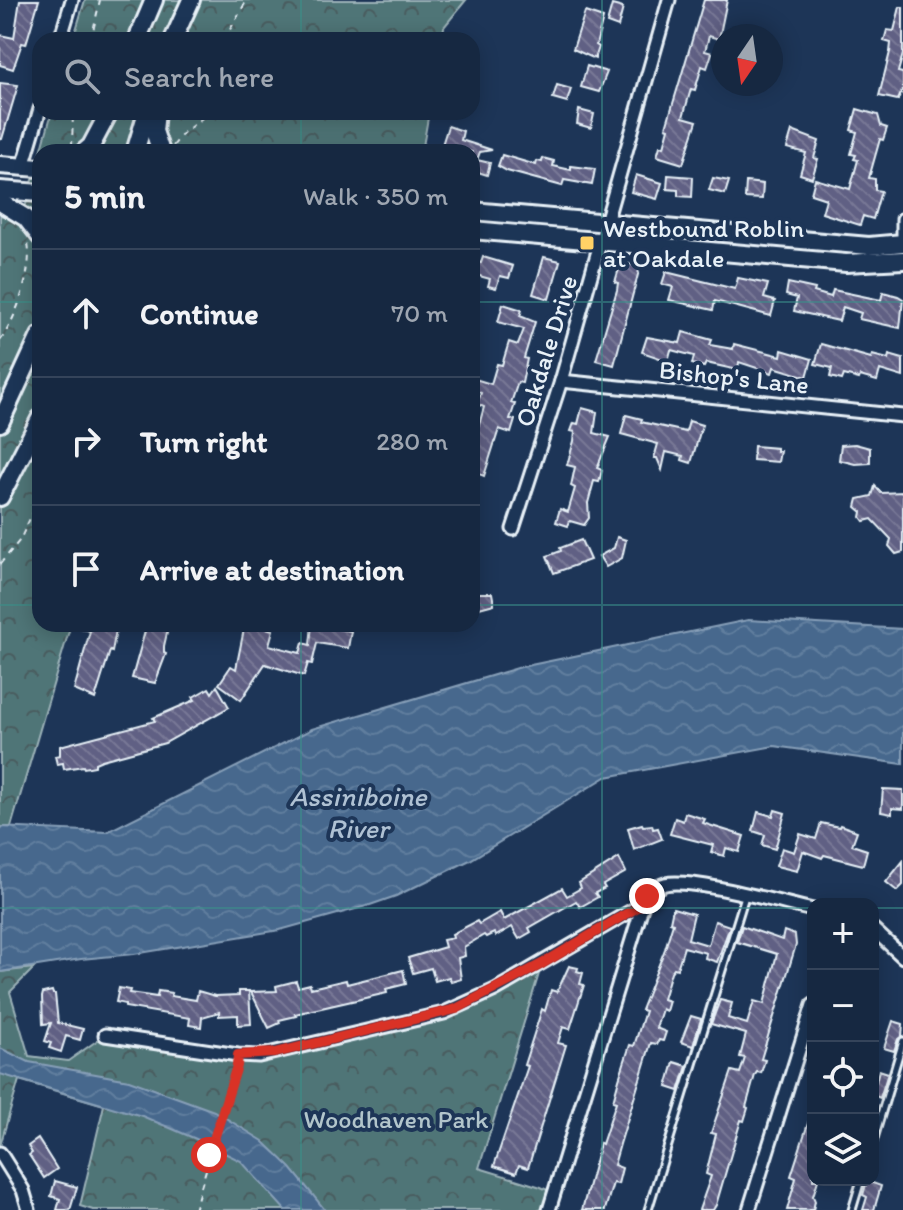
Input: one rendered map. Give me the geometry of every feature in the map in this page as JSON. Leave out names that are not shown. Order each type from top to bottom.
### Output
[{"type":"main road","points":[[140,32],[154,0]]},
{"type":"main road","points":[[177,32],[191,0]]},
{"type":"main road","points":[[92,144],[106,120]]},
{"type":"main road","points":[[102,144],[109,120]]},
{"type":"main road","points":[[137,144],[145,120]]},
{"type":"main road","points":[[155,120],[154,131],[161,144]]},
{"type":"main road","points":[[0,165],[31,168]]},
{"type":"main road","points":[[0,190],[32,192]]},
{"type":"main road","points":[[0,202],[26,218],[32,234]]},
{"type":"main road","points":[[480,212],[602,232],[846,263],[903,260]]},
{"type":"main road","points":[[480,230],[602,232],[869,246],[903,243]]},
{"type":"main road","points":[[0,423],[32,353]]},
{"type":"main road","points":[[0,497],[32,435]]},
{"type":"street","points":[[62,32],[72,0]]},
{"type":"street","name":"Oakdale Drive","points":[[513,529],[561,381],[669,0]]},
{"type":"street","points":[[35,144],[38,120]]},
{"type":"street","points":[[903,219],[903,237]]},
{"type":"street","name":"Bishop's Lane","points":[[561,381],[903,416]]},
{"type":"street","points":[[549,1210],[643,904],[655,888],[675,883],[807,909]]},
{"type":"street","points":[[110,1036],[238,1055],[275,1053],[456,1009],[542,964],[643,904]]},
{"type":"street","points":[[879,935],[903,957]]},
{"type":"street","points":[[749,1210],[807,1024]]},
{"type":"street","points":[[0,1153],[23,1190],[29,1210]]},
{"type":"lane","points":[[648,1210],[745,896]]},
{"type":"lane","points":[[879,1122],[903,1041]]},
{"type":"lane","points":[[852,1210],[859,1186]]},
{"type":"path","points":[[93,32],[100,0]]},
{"type":"path","points":[[229,32],[247,0]]},
{"type":"path","points":[[72,144],[73,120]]},
{"type":"path","points":[[172,144],[200,120]]},
{"type":"path","points":[[0,341],[28,269],[32,243]]},
{"type":"path","points":[[0,564],[20,540],[32,514]]},
{"type":"path","points":[[194,1210],[238,1055]]},
{"type":"green space","points":[[85,0],[466,0],[443,32],[75,32]]},
{"type":"green space","points":[[50,120],[428,120],[423,144],[43,144]]},
{"type":"green space","points":[[32,183],[32,632],[69,632],[11,827],[0,827],[0,215],[21,222]]},
{"type":"green space","name":"Woodhaven Park","points":[[542,964],[479,1168],[558,1195],[555,1210],[93,1210],[80,1206],[104,1105],[19,1080],[0,1146],[0,972],[34,968],[10,992],[29,1056],[68,1061],[105,1035],[238,1055],[444,1013]]},
{"type":"water","name":"Assiniboine River","points":[[748,620],[903,629],[903,764],[774,746],[606,777],[470,860],[396,896],[370,905],[280,930],[0,972],[0,827],[107,832],[312,729],[521,667]]},
{"type":"water","points":[[0,1048],[29,1062],[129,1080],[214,1111],[263,1141],[291,1168],[325,1210],[285,1210],[241,1161],[142,1116],[0,1074]]},
{"type":"building","points":[[20,0],[39,0],[26,44],[22,43],[13,69],[0,65],[0,35],[14,38]]},
{"type":"building","points":[[704,0],[727,0],[722,24],[711,24],[711,37],[705,51],[711,53],[711,56],[707,68],[702,66],[695,90],[691,89],[683,117],[697,121],[683,164],[657,156],[660,146],[664,147],[669,128],[666,127]]},
{"type":"building","points":[[612,5],[623,8],[618,27],[607,23]]},
{"type":"building","points":[[900,7],[903,7],[903,54],[898,72],[903,73],[903,89],[898,100],[879,96],[891,43],[884,41],[887,30],[894,31]]},
{"type":"building","points":[[585,12],[603,18],[595,59],[573,49]]},
{"type":"building","points":[[587,66],[607,72],[599,92],[581,87]]},
{"type":"building","points":[[0,83],[18,85],[2,139],[0,139]]},
{"type":"building","points":[[557,85],[571,89],[567,102],[553,98]]},
{"type":"building","points":[[857,109],[878,115],[881,126],[887,128],[883,140],[880,139],[869,178],[875,179],[875,190],[881,191],[873,219],[863,216],[860,225],[822,213],[826,199],[811,194],[815,179],[850,189],[858,160],[854,159],[856,155],[851,154],[857,132],[851,130]]},
{"type":"building","points":[[579,110],[594,114],[591,128],[577,124]]},
{"type":"building","points":[[448,126],[463,131],[461,140],[473,144],[442,144]]},
{"type":"building","points":[[792,131],[819,141],[812,178],[800,174],[806,153],[787,148]]},
{"type":"building","points":[[502,155],[536,165],[543,158],[554,161],[553,166],[571,170],[571,166],[595,169],[592,185],[564,180],[562,186],[507,171],[498,166]]},
{"type":"building","points":[[480,161],[490,163],[487,175],[480,173]]},
{"type":"building","points":[[636,175],[662,183],[657,199],[631,192]]},
{"type":"building","points":[[668,175],[693,177],[692,197],[678,196],[678,190],[667,189]]},
{"type":"building","points":[[713,178],[729,181],[725,194],[709,190]]},
{"type":"building","points":[[746,182],[763,184],[762,199],[745,198]]},
{"type":"building","points":[[483,257],[513,266],[509,278],[500,276],[496,288],[488,286],[490,279],[480,276]]},
{"type":"building","points":[[544,257],[560,261],[549,299],[533,294]]},
{"type":"building","points":[[621,262],[640,267],[614,365],[596,360],[617,290],[618,283],[615,282]]},
{"type":"building","points":[[666,272],[735,289],[738,278],[768,284],[764,298],[775,301],[771,316],[715,301],[713,310],[669,300],[673,287],[662,284]]},
{"type":"building","points":[[788,283],[815,289],[814,292],[831,297],[833,290],[881,300],[883,292],[898,296],[903,299],[900,328],[859,319],[861,313],[843,307],[839,321],[794,311],[797,298],[786,295]]},
{"type":"building","points":[[503,304],[522,310],[520,316],[535,322],[524,358],[527,359],[522,383],[518,382],[511,403],[515,404],[510,419],[515,420],[511,433],[499,429],[484,476],[480,474],[480,421],[484,407],[480,405],[480,381],[491,384],[497,364],[502,365],[509,342],[518,345],[524,329],[498,322]]},
{"type":"building","points":[[683,332],[712,340],[710,345],[733,349],[734,344],[781,356],[782,350],[812,359],[807,377],[774,367],[772,373],[739,362],[738,370],[706,363],[704,367],[692,364],[694,356],[671,350],[668,361],[642,352],[647,337],[680,343]]},
{"type":"building","points":[[821,344],[871,358],[872,355],[888,359],[889,355],[903,359],[903,377],[880,370],[877,381],[860,376],[859,379],[844,375],[842,380],[830,377],[832,368],[815,364]]},
{"type":"building","points":[[582,408],[597,412],[594,433],[610,437],[597,468],[602,470],[599,482],[594,481],[588,503],[589,518],[584,525],[570,521],[568,526],[556,522],[560,509],[568,512],[575,488],[571,486],[575,467],[567,465],[574,441],[575,432],[571,431],[574,423],[578,424]]},
{"type":"building","points":[[626,415],[642,419],[641,422],[686,432],[689,421],[702,425],[691,463],[682,460],[683,456],[666,452],[662,470],[657,458],[654,458],[658,444],[621,434]]},
{"type":"building","points":[[855,444],[870,448],[870,463],[855,464],[839,460],[841,445]]},
{"type":"building","points":[[754,446],[777,448],[780,451],[778,462],[753,460]]},
{"type":"building","points":[[875,486],[881,493],[903,492],[903,552],[896,554],[889,546],[891,539],[872,519],[864,521],[862,512],[856,507],[858,499],[872,496]]},
{"type":"building","points":[[617,537],[626,540],[622,558],[606,567],[599,556],[614,548]]},
{"type":"building","points":[[581,540],[590,560],[554,573],[547,556]]},
{"type":"building","points":[[480,593],[492,593],[494,604],[480,608]]},
{"type":"building","points":[[90,632],[116,632],[112,652],[95,699],[74,690]]},
{"type":"building","points":[[145,632],[167,632],[164,646],[166,654],[155,683],[132,678]]},
{"type":"building","points":[[243,632],[272,632],[269,645],[300,653],[303,643],[310,645],[311,632],[351,632],[348,648],[317,643],[312,664],[308,663],[304,676],[265,664],[241,700],[219,684],[231,666],[236,669]]},
{"type":"building","points":[[217,686],[229,707],[165,743],[102,760],[95,766],[64,769],[63,763],[57,764],[55,756],[60,755],[60,746],[155,721],[153,718],[195,700],[193,697],[209,688],[212,693]]},
{"type":"building","points":[[883,789],[903,790],[903,809],[892,808],[892,814],[881,812]]},
{"type":"building","points":[[775,810],[785,813],[775,849],[762,845],[765,835],[753,831],[758,812],[773,816]]},
{"type":"building","points":[[685,813],[705,819],[703,823],[744,836],[739,852],[726,848],[724,856],[711,852],[713,845],[670,834],[675,818],[683,821]]},
{"type":"building","points":[[821,823],[857,831],[852,845],[867,850],[863,865],[824,855],[822,858],[803,851],[797,871],[776,866],[782,848],[794,852],[800,834],[816,839]]},
{"type":"building","points":[[642,824],[658,828],[662,839],[634,850],[628,828]]},
{"type":"building","points":[[619,858],[626,872],[603,885],[605,888],[595,893],[598,897],[580,907],[576,901],[529,928],[531,932],[519,939],[512,927],[496,936],[494,933],[484,935],[464,947],[465,956],[458,958],[461,979],[451,982],[449,977],[435,981],[431,968],[413,973],[408,958],[445,947],[443,940],[453,938],[452,934],[500,912],[504,920],[562,888],[567,896],[581,888],[579,883]]},
{"type":"building","points":[[903,861],[903,885],[897,891],[886,882]]},
{"type":"building","points":[[673,908],[694,914],[688,939],[708,945],[715,921],[730,926],[717,962],[705,958],[706,953],[684,947],[677,969],[671,972],[663,999],[669,1001],[666,1011],[662,1009],[656,1028],[666,1032],[663,1041],[651,1043],[614,1165],[622,1168],[618,1184],[613,1183],[605,1210],[582,1210],[600,1143],[616,1102],[613,1101],[619,1079],[630,1045],[634,1046],[645,1011],[641,1010],[673,923],[670,922]]},
{"type":"building","points":[[742,926],[782,940],[784,931],[795,935],[796,945],[761,1059],[765,1060],[761,1073],[755,1075],[748,1108],[744,1121],[741,1120],[716,1205],[713,1210],[699,1210],[711,1176],[706,1174],[716,1134],[711,1133],[732,1071],[740,1073],[745,1058],[740,1057],[746,1034],[711,1024],[720,1000],[732,1003],[728,1018],[747,1024],[754,1001],[764,1004],[777,954],[737,942]]},
{"type":"building","points":[[569,966],[583,973],[580,984],[584,985],[570,1029],[563,1027],[558,1043],[566,1045],[528,1168],[519,1165],[516,1173],[494,1166],[528,1066],[524,1065],[542,1009],[545,1011],[551,990],[557,992]]},
{"type":"building","points":[[403,970],[406,984],[386,989],[387,993],[295,1014],[269,1028],[251,992],[277,991],[276,986],[296,981],[298,987],[310,984],[311,988],[346,980],[347,984]]},
{"type":"building","points":[[119,988],[130,990],[129,993],[157,997],[158,991],[196,1000],[198,991],[215,996],[239,995],[239,991],[249,991],[251,1024],[238,1025],[238,1015],[219,1016],[219,1012],[202,1017],[201,1027],[189,1025],[190,1018],[125,1007],[125,1004],[116,1002]]},
{"type":"building","points":[[52,991],[58,1023],[83,1029],[80,1040],[66,1036],[61,1052],[49,1048],[51,1043],[45,1041],[51,1023],[43,1024],[42,997],[43,993]]},
{"type":"building","points":[[691,1016],[701,1019],[693,1046],[681,1042]]},
{"type":"building","points":[[893,1021],[903,1024],[902,1036],[894,1051],[884,1048]]},
{"type":"building","points":[[674,1062],[687,1066],[679,1091],[667,1087]]},
{"type":"building","points":[[879,1070],[888,1073],[879,1098]]},
{"type":"building","points":[[807,1126],[807,1186],[816,1186],[813,1210],[787,1210],[796,1178],[791,1176]]},
{"type":"building","points":[[38,1139],[57,1169],[44,1178],[29,1155],[32,1153],[28,1146]]},
{"type":"building","points":[[55,1181],[77,1187],[70,1210],[57,1210],[60,1199],[51,1196]]},
{"type":"building","points":[[866,1186],[881,1186],[874,1210],[863,1210],[867,1197],[863,1195]]},
{"type":"place","name":"Westbound Roblin at Oakdale","points":[[587,243]]},
{"type":"route","points":[[209,1155],[238,1055],[275,1053],[464,1006],[643,904],[647,896]]}]
